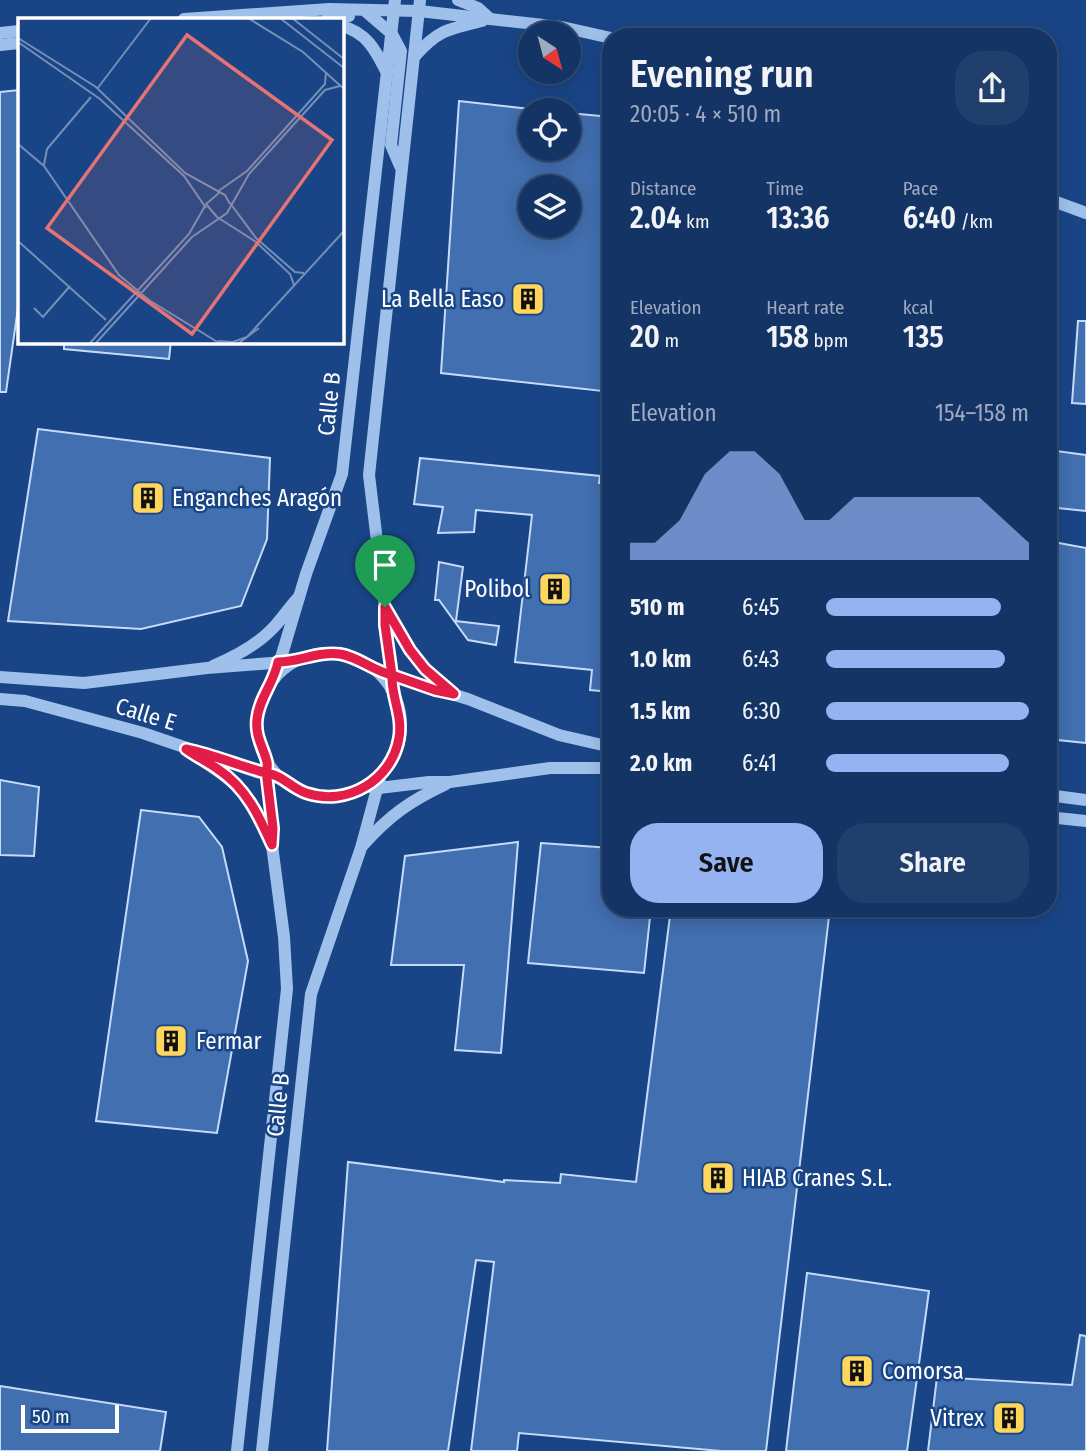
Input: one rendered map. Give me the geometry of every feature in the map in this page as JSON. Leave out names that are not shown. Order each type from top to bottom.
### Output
[{"type":"street","points":[[458,0],[478,8],[490,19]]},
{"type":"street","points":[[213,18],[328,14],[421,4],[440,13],[562,27],[602,36]]},
{"type":"street","name":"Calle B","points":[[391,689],[392,675],[369,475],[421,4]]},
{"type":"street","name":"Calle B","points":[[275,678],[299,597],[342,474],[395,5]]},
{"type":"street","points":[[365,8],[392,34],[401,51],[391,145],[401,170]]},
{"type":"street","points":[[414,57],[443,31],[490,19]]},
{"type":"street","points":[[343,27],[364,35],[387,73]]},
{"type":"street","points":[[0,33],[18,31]]},
{"type":"street","points":[[0,45],[18,43]]},
{"type":"street","points":[[1057,202],[1086,213]]},
{"type":"street","name":"Calle E","points":[[207,668],[239,654],[260,640],[299,597]]},
{"type":"street","name":"Calle B","points":[[385,607],[410,650],[425,669],[454,694]]},
{"type":"street","points":[[373,787],[395,752],[400,731],[399,710],[391,689],[376,671],[343,655],[318,654],[294,662],[275,678],[263,697],[257,719],[258,742],[270,771],[296,790],[320,797],[345,795],[373,787],[450,782],[551,768],[602,768]]},
{"type":"street","name":"Calle E","points":[[0,677],[84,683],[207,668],[294,662]]},
{"type":"street","points":[[376,671],[454,694],[559,735],[602,745]]},
{"type":"street","name":"Calle E","points":[[0,699],[25,701],[130,729],[186,749],[270,771]]},
{"type":"street","name":"Calle B","points":[[186,749],[219,769],[238,786],[253,807],[272,845]]},
{"type":"street","name":"Calle B","points":[[237,1451],[287,989],[284,937],[272,845],[270,771]]},
{"type":"street","points":[[361,848],[408,803],[450,782]]},
{"type":"street","name":"Calle B","points":[[262,1451],[311,994],[361,848],[373,787]]},
{"type":"street","points":[[1057,796],[1086,800]]},
{"type":"street","points":[[1057,818],[1086,821]]},
{"type":"building","points":[[18,90],[18,308],[6,392],[0,392],[0,92]]},
{"type":"building","name":"La Bella Easo","points":[[459,101],[518,108],[518,161],[581,161],[581,114],[602,116],[602,391],[441,373]]},
{"type":"building","points":[[1078,321],[1086,321],[1086,404],[1072,403]]},
{"type":"building","points":[[64,343],[171,343],[169,359],[64,349]]},
{"type":"building","name":"Enganches Aragón","points":[[38,429],[270,458],[267,539],[241,606],[141,629],[8,621]]},
{"type":"building","points":[[1057,451],[1086,455],[1086,511],[1057,508]]},
{"type":"building","name":"Polibol","points":[[420,458],[600,476],[602,691],[590,690],[592,670],[515,662],[532,515],[476,510],[474,532],[438,533],[443,507],[414,504]]},
{"type":"building","points":[[1057,543],[1086,548],[1086,743],[1057,740]]},
{"type":"building","points":[[439,562],[463,567],[456,621],[499,626],[496,645],[468,640],[439,600],[435,600]]},
{"type":"building","points":[[0,780],[39,787],[34,856],[0,855]]},
{"type":"building","name":"Fermar","points":[[141,810],[199,817],[222,847],[248,961],[217,1133],[96,1121]]},
{"type":"building","points":[[518,842],[501,1053],[455,1050],[464,965],[391,965],[405,856]]},
{"type":"building","points":[[541,843],[602,847],[602,917],[650,917],[644,973],[528,963]]},
{"type":"building","name":"HIAB Cranes S.L.","points":[[670,917],[829,917],[766,1451],[721,1451],[519,1433],[517,1451],[471,1451],[494,1262],[476,1260],[448,1451],[327,1451],[348,1162],[504,1182],[560,1183],[561,1174],[636,1182]]},
{"type":"building","name":"Comorsa","points":[[807,1273],[929,1291],[907,1451],[786,1451]]},
{"type":"building","name":"Vitrex","points":[[1080,1335],[1086,1336],[1086,1451],[928,1451],[937,1377],[1072,1385]]},
{"type":"building","points":[[0,1386],[166,1412],[160,1451],[0,1451]]},
{"type":"place","name":"La Bella Easo","points":[[528,299]]},
{"type":"place","name":"Enganches Aragón","points":[[148,498]]},
{"type":"place","name":"Polibol","points":[[555,589]]},
{"type":"place","name":"Fermar","points":[[171,1041]]},
{"type":"place","name":"HIAB Cranes S.L.","points":[[718,1178]]},
{"type":"place","name":"Comorsa","points":[[857,1371]]},
{"type":"place","name":"Vitrex","points":[[1009,1418]]},
{"type":"route","points":[[385,607],[392,675],[376,671],[355,658],[331,653],[318,654],[294,662],[278,662],[275,678],[263,697],[257,719],[258,742],[267,763],[266,774],[273,828],[272,845],[260,818],[238,786],[219,769],[186,749],[257,772],[266,774],[277,775],[296,790],[320,797],[345,795],[367,786],[389,764],[399,742],[401,720],[391,689],[392,675],[454,694],[425,669],[403,641],[385,607]]}]
